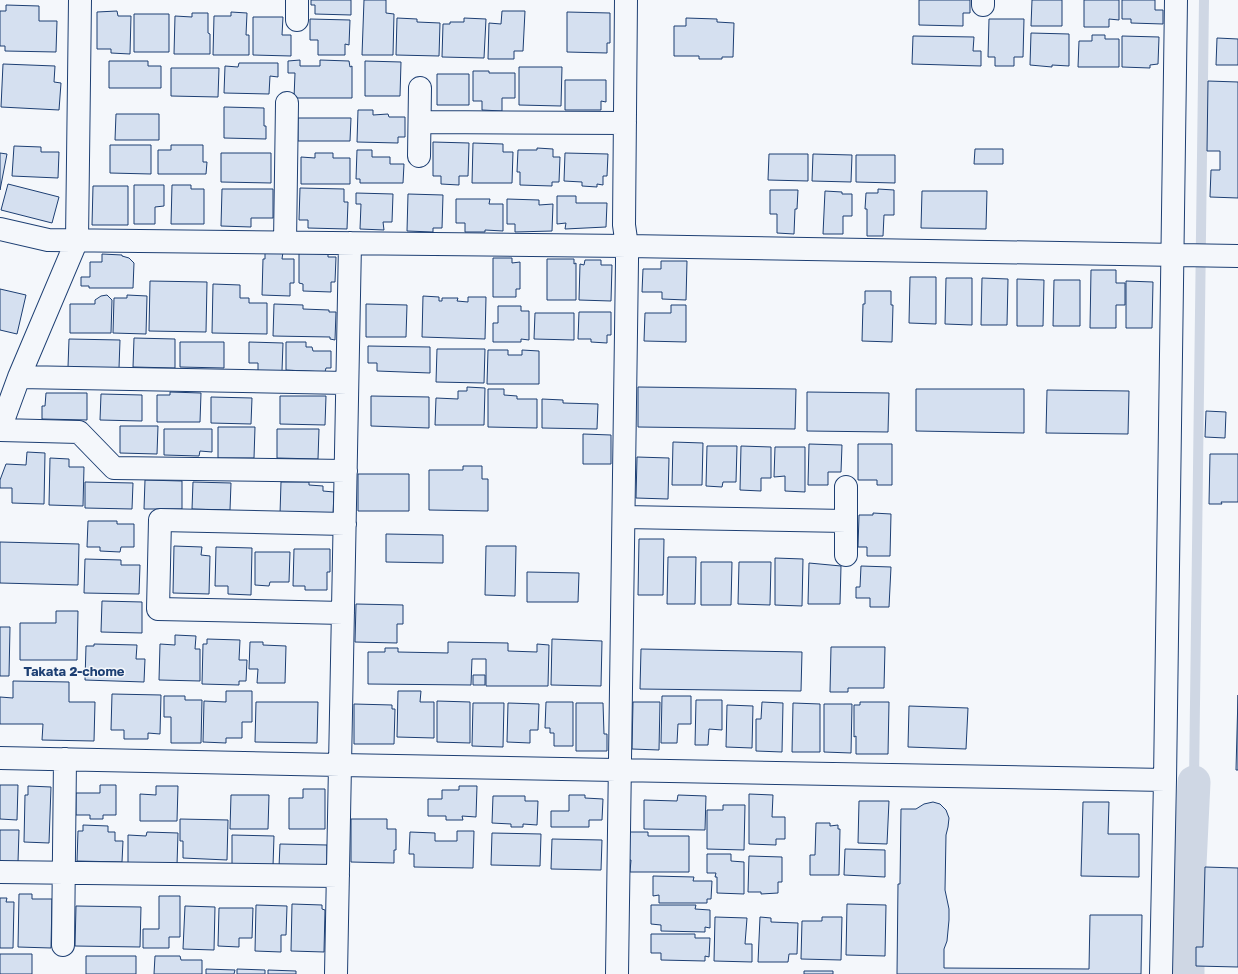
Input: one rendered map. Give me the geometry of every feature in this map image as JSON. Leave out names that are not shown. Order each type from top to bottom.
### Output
[{"type":"street","points":[[80,0],[77,240],[19,377],[0,430],[80,432],[114,468],[346,471]]},
{"type":"street","points":[[617,974],[628,246],[624,226],[626,0]]},
{"type":"street","points":[[1161,974],[1176,255],[1176,0]]},
{"type":"street","points":[[419,156],[420,88]]},
{"type":"street","points":[[286,242],[288,103]]},
{"type":"street","points":[[420,122],[625,123]]},
{"type":"street","points":[[0,229],[48,240],[628,246],[1238,256]]},
{"type":"street","points":[[336,974],[350,243]]},
{"type":"street","points":[[19,377],[347,383]]},
{"type":"street","points":[[846,487],[846,555]]},
{"type":"street","points":[[624,518],[846,521]]},
{"type":"street","points":[[343,613],[158,609],[160,520],[345,524]]},
{"type":"street","points":[[0,758],[1165,780]]},
{"type":"street","points":[[63,945],[65,759]]},
{"type":"street","points":[[0,872],[338,876]]},
{"type":"building","points":[[311,0],[351,0],[351,15],[315,14],[315,5],[311,5]]},
{"type":"building","points":[[364,0],[386,0],[386,13],[394,14],[393,55],[362,55]]},
{"type":"building","points":[[919,0],[970,0],[970,13],[963,13],[963,26],[919,25]]},
{"type":"building","points":[[1032,0],[1062,0],[1062,26],[1031,26]]},
{"type":"building","points":[[1084,0],[1119,0],[1119,20],[1109,19],[1109,27],[1084,27]]},
{"type":"building","points":[[1122,0],[1155,0],[1155,10],[1163,10],[1163,24],[1131,23],[1131,19],[1122,19]]},
{"type":"building","points":[[6,5],[39,6],[39,21],[57,21],[56,52],[5,51],[5,46],[0,46],[0,11],[6,11]]},
{"type":"building","points":[[117,11],[118,16],[131,16],[130,54],[111,53],[111,49],[97,49],[97,12]]},
{"type":"building","points":[[502,11],[525,11],[523,51],[514,51],[514,59],[488,59],[489,23],[501,24]]},
{"type":"building","points":[[231,12],[247,13],[246,35],[249,35],[249,55],[213,55],[214,16],[231,16]]},
{"type":"building","points":[[567,12],[610,13],[610,43],[607,43],[607,53],[567,52]]},
{"type":"building","points":[[192,13],[208,13],[210,54],[174,54],[175,16],[192,17]]},
{"type":"building","points":[[134,14],[169,14],[169,52],[134,52]]},
{"type":"building","points":[[253,17],[283,17],[282,35],[291,35],[291,56],[253,55]]},
{"type":"building","points":[[397,18],[417,19],[417,22],[440,23],[439,56],[396,55]]},
{"type":"building","points":[[464,18],[486,19],[484,58],[442,57],[443,24],[450,24],[450,22],[464,22]]},
{"type":"building","points":[[686,18],[717,19],[717,22],[734,23],[733,57],[722,57],[722,59],[699,59],[699,56],[674,56],[674,26],[686,26]]},
{"type":"building","points":[[310,19],[350,20],[349,45],[345,44],[345,55],[318,55],[318,40],[310,40]]},
{"type":"building","points":[[989,19],[1024,19],[1023,57],[1014,57],[1014,66],[995,66],[995,57],[988,57]]},
{"type":"building","points":[[1031,33],[1069,34],[1069,66],[1052,65],[1052,67],[1030,65]]},
{"type":"building","points":[[1092,35],[1105,35],[1105,39],[1119,39],[1119,67],[1078,67],[1079,41],[1092,41]]},
{"type":"building","points":[[913,36],[974,37],[973,51],[981,51],[981,66],[912,64]]},
{"type":"building","points":[[1122,36],[1159,37],[1158,64],[1150,65],[1150,68],[1122,67]]},
{"type":"building","points":[[1217,38],[1238,39],[1238,65],[1216,65]]},
{"type":"building","points":[[300,60],[300,66],[320,66],[320,60],[349,61],[350,67],[352,66],[352,98],[294,98],[295,73],[288,73],[288,61]]},
{"type":"building","points":[[109,61],[148,61],[148,66],[161,66],[161,88],[109,88]]},
{"type":"building","points":[[365,61],[401,62],[400,96],[365,96]]},
{"type":"building","points":[[239,63],[278,63],[278,77],[270,76],[269,94],[224,93],[225,66],[238,67]]},
{"type":"building","points":[[3,64],[55,66],[54,82],[61,83],[59,110],[1,107]]},
{"type":"building","points":[[519,67],[562,67],[561,106],[519,105]]},
{"type":"building","points":[[171,68],[219,68],[218,97],[171,96]]},
{"type":"building","points":[[473,71],[489,71],[489,73],[515,73],[515,98],[502,98],[502,111],[482,110],[482,101],[473,101]]},
{"type":"building","points":[[437,74],[469,74],[469,105],[437,105]]},
{"type":"building","points":[[565,80],[606,80],[606,102],[601,101],[601,110],[565,110]]},
{"type":"building","points":[[1208,81],[1238,82],[1238,198],[1210,197],[1211,170],[1220,170],[1220,151],[1207,151]]},
{"type":"building","points":[[224,107],[264,108],[266,139],[224,138]]},
{"type":"building","points":[[358,110],[373,110],[373,115],[388,114],[389,117],[405,117],[405,137],[398,137],[398,143],[357,142]]},
{"type":"building","points":[[116,114],[159,114],[159,140],[115,140]]},
{"type":"building","points":[[298,118],[351,118],[350,141],[298,141]]},
{"type":"building","points":[[433,142],[469,143],[468,176],[459,176],[459,185],[441,184],[441,176],[433,176]]},
{"type":"building","points":[[473,143],[503,144],[503,152],[513,152],[512,183],[472,183]]},
{"type":"building","points":[[110,145],[151,145],[151,174],[110,173]]},
{"type":"building","points":[[171,145],[203,145],[203,162],[207,162],[206,174],[158,174],[158,150],[171,150]]},
{"type":"building","points":[[14,146],[41,147],[41,152],[59,152],[58,178],[12,176]]},
{"type":"building","points":[[537,148],[553,149],[553,157],[560,157],[559,182],[552,182],[552,186],[520,185],[520,172],[517,172],[518,150],[537,150]]},
{"type":"building","points":[[975,149],[1003,149],[1003,164],[974,164]]},
{"type":"building","points":[[357,150],[372,150],[372,157],[390,157],[390,164],[404,164],[403,183],[360,183],[360,179],[356,179]]},
{"type":"building","points":[[0,153],[7,154],[0,190]]},
{"type":"building","points":[[221,153],[271,153],[271,183],[221,182]]},
{"type":"building","points":[[315,153],[333,153],[333,158],[350,158],[350,184],[301,184],[301,157],[315,158]]},
{"type":"building","points":[[565,153],[608,154],[607,176],[603,176],[603,185],[597,184],[597,187],[582,186],[582,182],[564,181]]},
{"type":"building","points":[[769,154],[808,154],[808,181],[768,180]]},
{"type":"building","points":[[813,154],[852,155],[851,182],[812,181]]},
{"type":"building","points":[[856,155],[895,155],[895,183],[856,182]]},
{"type":"building","points":[[8,184],[59,197],[52,223],[1,210]]},
{"type":"building","points":[[134,185],[164,185],[164,206],[155,207],[155,224],[134,224]]},
{"type":"building","points":[[172,185],[191,185],[191,189],[204,189],[204,224],[171,224]]},
{"type":"building","points":[[93,186],[128,186],[128,225],[92,225]]},
{"type":"building","points":[[300,188],[344,189],[344,202],[348,202],[347,229],[308,228],[308,220],[299,220]]},
{"type":"building","points":[[222,189],[273,189],[273,218],[251,218],[251,227],[221,226]]},
{"type":"building","points":[[878,189],[894,190],[894,215],[884,215],[883,236],[867,236],[867,209],[865,209],[866,193],[878,193]]},
{"type":"building","points":[[770,190],[798,190],[797,209],[795,209],[794,234],[777,233],[777,214],[770,214]]},
{"type":"building","points":[[825,191],[852,194],[852,216],[843,216],[843,234],[823,234]]},
{"type":"building","points":[[922,191],[987,191],[986,229],[921,228]]},
{"type":"building","points":[[356,193],[393,194],[392,222],[383,222],[384,230],[360,229],[361,204],[356,204]]},
{"type":"building","points":[[408,194],[443,195],[442,228],[433,228],[433,232],[407,231]]},
{"type":"building","points":[[557,196],[576,196],[576,203],[607,203],[606,227],[565,229],[566,223],[557,224]]},
{"type":"building","points":[[456,199],[490,199],[489,204],[503,204],[503,231],[485,230],[485,232],[465,232],[465,223],[456,223]]},
{"type":"building","points":[[507,199],[539,200],[539,205],[553,204],[552,231],[515,232],[515,224],[507,224]]},
{"type":"building","points":[[265,252],[283,252],[282,259],[294,259],[294,283],[290,283],[290,296],[262,295],[263,259],[265,259]]},
{"type":"building","points":[[299,253],[328,254],[328,257],[336,257],[335,282],[331,282],[331,292],[303,291],[303,284],[299,283]]},
{"type":"building","points":[[102,254],[122,255],[129,258],[134,263],[133,288],[89,288],[89,286],[81,286],[81,277],[90,277],[90,262],[102,262]]},
{"type":"building","points":[[493,258],[512,258],[512,263],[520,262],[520,289],[516,289],[516,297],[493,297]]},
{"type":"building","points":[[547,259],[574,259],[574,264],[576,263],[576,300],[547,300]]},
{"type":"building","points":[[585,260],[601,260],[601,265],[612,265],[611,301],[579,300],[580,264],[584,265]]},
{"type":"building","points":[[661,261],[687,261],[686,300],[662,299],[662,292],[642,292],[643,269],[661,269]]},
{"type":"building","points":[[1091,270],[1116,270],[1116,283],[1125,283],[1125,305],[1116,305],[1116,328],[1090,328]]},
{"type":"building","points":[[910,277],[936,277],[936,324],[909,323]]},
{"type":"building","points":[[946,278],[972,278],[972,325],[945,324]]},
{"type":"building","points":[[982,278],[1008,279],[1007,325],[981,325]]},
{"type":"building","points":[[1017,279],[1044,280],[1043,326],[1017,326]]},
{"type":"building","points":[[1054,280],[1080,280],[1080,326],[1053,326]]},
{"type":"building","points":[[150,281],[207,282],[206,332],[149,331]]},
{"type":"building","points":[[1126,281],[1153,282],[1152,328],[1126,328]]},
{"type":"building","points":[[213,284],[240,285],[240,298],[249,298],[249,303],[267,303],[267,334],[212,333]]},
{"type":"building","points":[[0,289],[26,295],[17,334],[0,330]]},
{"type":"building","points":[[865,291],[891,291],[891,305],[893,305],[892,342],[862,341],[863,304],[865,304]]},
{"type":"building","points":[[107,295],[112,300],[111,333],[70,333],[70,304],[95,304],[95,300],[101,296]]},
{"type":"building","points":[[127,295],[147,296],[146,334],[113,333],[114,298],[127,298]]},
{"type":"building","points":[[423,296],[439,297],[439,301],[442,301],[442,298],[458,298],[457,301],[468,302],[468,297],[486,297],[485,339],[422,337]]},
{"type":"building","points":[[274,304],[303,305],[303,309],[329,310],[329,312],[336,312],[335,340],[330,339],[330,337],[273,336]]},
{"type":"building","points":[[366,304],[407,305],[406,337],[366,337]]},
{"type":"building","points":[[671,305],[686,305],[686,342],[644,341],[645,313],[671,313]]},
{"type":"building","points":[[498,306],[521,306],[521,311],[529,311],[529,340],[521,339],[521,342],[493,342],[493,323],[498,323]]},
{"type":"building","points":[[579,312],[611,312],[611,335],[607,335],[607,343],[591,342],[591,339],[578,339]]},
{"type":"building","points":[[535,313],[574,313],[574,340],[534,339]]},
{"type":"building","points":[[134,338],[175,339],[175,368],[133,367]]},
{"type":"building","points":[[69,339],[120,340],[119,368],[68,367]]},
{"type":"building","points":[[180,342],[224,342],[224,368],[180,367]]},
{"type":"building","points":[[249,342],[283,343],[282,371],[258,371],[258,363],[249,363]]},
{"type":"building","points":[[286,342],[306,342],[306,347],[312,347],[313,351],[331,351],[331,368],[326,368],[325,372],[286,370]]},
{"type":"building","points":[[368,346],[430,347],[430,373],[377,371],[377,363],[368,363]]},
{"type":"building","points":[[437,349],[485,349],[484,383],[436,382]]},
{"type":"building","points":[[488,350],[508,350],[508,355],[522,355],[522,350],[539,351],[539,384],[487,384]]},
{"type":"building","points":[[467,387],[485,388],[484,425],[435,425],[436,398],[458,399],[458,391],[467,391]]},
{"type":"building","points":[[638,387],[796,389],[795,429],[638,427]]},
{"type":"building","points":[[488,389],[504,389],[504,395],[517,396],[517,399],[537,399],[537,428],[488,427]]},
{"type":"building","points":[[916,389],[1024,389],[1024,433],[916,431]]},
{"type":"building","points":[[1047,390],[1129,391],[1128,434],[1046,433]]},
{"type":"building","points":[[170,392],[201,393],[200,422],[157,422],[157,395],[170,395]]},
{"type":"building","points":[[807,392],[889,393],[888,432],[807,431]]},
{"type":"building","points":[[46,393],[87,393],[87,420],[42,419],[42,406],[45,406]]},
{"type":"building","points":[[101,394],[142,395],[142,421],[100,420]]},
{"type":"building","points":[[280,396],[326,396],[325,425],[280,424]]},
{"type":"building","points":[[371,396],[429,397],[429,428],[371,426]]},
{"type":"building","points":[[211,397],[252,398],[251,424],[211,423]]},
{"type":"building","points":[[542,399],[563,400],[563,403],[598,404],[597,429],[542,428]]},
{"type":"building","points":[[1206,411],[1226,412],[1225,438],[1205,437]]},
{"type":"building","points":[[120,426],[158,426],[157,454],[120,453]]},
{"type":"building","points":[[218,427],[255,427],[254,458],[218,458]]},
{"type":"building","points":[[164,429],[212,429],[212,452],[200,451],[199,456],[164,455]]},
{"type":"building","points":[[277,429],[319,429],[318,459],[277,458]]},
{"type":"building","points":[[583,434],[611,435],[611,464],[583,464]]},
{"type":"building","points":[[673,442],[703,443],[702,485],[672,485]]},
{"type":"building","points":[[809,444],[842,445],[841,472],[828,472],[828,485],[808,485]]},
{"type":"building","points":[[858,444],[892,444],[892,485],[877,485],[877,480],[858,480]]},
{"type":"building","points":[[707,446],[737,446],[736,482],[723,482],[722,487],[706,486]]},
{"type":"building","points":[[741,446],[771,447],[771,478],[761,478],[761,491],[740,490]]},
{"type":"building","points":[[775,447],[805,447],[805,492],[785,491],[785,476],[774,477]]},
{"type":"building","points":[[27,452],[45,453],[44,504],[12,503],[12,488],[0,488],[0,480],[6,464],[26,465]]},
{"type":"building","points":[[1210,454],[1238,454],[1238,502],[1209,504]]},
{"type":"building","points":[[637,457],[669,458],[668,499],[636,498]]},
{"type":"building","points":[[50,458],[69,459],[69,467],[84,467],[83,506],[49,505]]},
{"type":"building","points":[[463,466],[482,466],[482,479],[488,479],[488,511],[429,510],[429,470],[463,470]]},
{"type":"building","points":[[358,474],[409,474],[409,511],[358,511]]},
{"type":"building","points":[[145,480],[182,481],[182,509],[144,509]]},
{"type":"building","points":[[85,482],[133,483],[132,509],[85,508]]},
{"type":"building","points":[[193,482],[231,483],[230,510],[192,509]]},
{"type":"building","points":[[281,482],[309,482],[309,485],[323,486],[323,491],[334,492],[333,515],[280,514]]},
{"type":"building","points":[[873,513],[891,514],[890,556],[867,556],[867,547],[858,547],[859,515],[873,515]]},
{"type":"building","points":[[88,521],[117,521],[117,524],[134,524],[134,547],[121,547],[120,552],[100,551],[100,547],[87,547]]},
{"type":"building","points":[[386,534],[443,535],[443,563],[386,562]]},
{"type":"building","points":[[639,539],[664,539],[663,595],[638,595]]},
{"type":"building","points":[[0,542],[79,544],[78,585],[0,583]]},
{"type":"building","points":[[174,546],[202,547],[201,555],[210,556],[209,594],[173,593]]},
{"type":"building","points":[[486,546],[516,546],[515,596],[485,595]]},
{"type":"building","points":[[216,547],[252,548],[251,595],[228,594],[228,586],[215,586]]},
{"type":"building","points":[[294,549],[330,549],[330,572],[327,572],[327,590],[305,590],[305,586],[293,586]]},
{"type":"building","points":[[255,552],[290,552],[289,582],[270,582],[269,586],[255,585]]},
{"type":"building","points":[[668,557],[696,557],[695,604],[667,604]]},
{"type":"building","points":[[775,558],[803,559],[802,606],[775,605]]},
{"type":"building","points":[[85,559],[121,560],[121,565],[140,565],[139,594],[84,593]]},
{"type":"building","points":[[701,562],[732,562],[731,605],[701,605]]},
{"type":"building","points":[[739,562],[771,562],[770,605],[738,604]]},
{"type":"building","points":[[809,563],[841,566],[840,604],[808,604]]},
{"type":"building","points":[[861,566],[891,567],[889,607],[870,607],[870,598],[856,598],[856,587],[860,587]]},
{"type":"building","points":[[527,572],[579,573],[578,602],[527,602]]},
{"type":"building","points":[[102,601],[142,602],[142,633],[101,632]]},
{"type":"building","points":[[356,604],[403,605],[403,624],[397,624],[397,643],[355,642]]},
{"type":"building","points":[[56,611],[78,611],[77,660],[20,660],[20,623],[56,623]]},
{"type":"building","points":[[0,627],[10,627],[9,676],[0,676]]},
{"type":"building","points":[[175,635],[196,636],[195,649],[200,649],[200,681],[159,680],[160,644],[175,645]]},
{"type":"building","points":[[207,639],[240,640],[239,660],[247,660],[246,681],[239,681],[239,685],[202,684],[203,644],[207,644]]},
{"type":"building","points":[[552,639],[602,641],[601,686],[551,685]]},
{"type":"building","points":[[250,642],[263,642],[263,645],[286,646],[285,683],[257,683],[258,669],[249,669]]},
{"type":"building","points":[[448,642],[508,643],[508,651],[537,652],[537,644],[549,645],[548,686],[486,686],[486,659],[472,659],[471,685],[368,684],[368,652],[385,652],[385,648],[398,648],[398,652],[448,653]]},
{"type":"building","points":[[94,644],[137,645],[136,659],[145,659],[144,682],[85,680],[86,646],[94,646]]},
{"type":"building","points":[[831,647],[885,647],[884,688],[848,688],[848,692],[830,692]]},
{"type":"building","points":[[641,649],[802,652],[801,691],[640,689]]},
{"type":"building","points":[[473,675],[485,675],[485,685],[473,685]]},
{"type":"building","points":[[13,681],[69,682],[69,702],[95,702],[94,741],[42,740],[43,724],[0,724],[0,697],[13,698]]},
{"type":"building","points":[[226,691],[252,691],[252,722],[242,722],[242,738],[226,738],[226,743],[203,742],[204,701],[226,702]]},
{"type":"building","points":[[398,691],[421,691],[420,702],[434,702],[434,738],[397,737]]},
{"type":"building","points":[[112,694],[161,695],[160,734],[148,733],[148,739],[124,739],[124,730],[111,730]]},
{"type":"building","points":[[1238,695],[1238,770],[1236,770]]},
{"type":"building","points":[[164,696],[185,696],[185,700],[202,700],[201,743],[171,743],[171,717],[164,717]]},
{"type":"building","points":[[662,696],[691,696],[691,724],[678,724],[677,743],[661,743]]},
{"type":"building","points":[[696,700],[722,700],[722,730],[709,729],[708,745],[695,745]]},
{"type":"building","points":[[437,701],[470,702],[470,743],[437,742]]},
{"type":"building","points":[[256,702],[318,702],[317,743],[255,742]]},
{"type":"building","points":[[546,702],[573,702],[573,746],[554,746],[554,733],[550,733],[550,728],[545,728]]},
{"type":"building","points":[[633,702],[660,702],[659,750],[632,749]]},
{"type":"building","points":[[762,702],[783,703],[782,752],[756,751],[756,719],[761,719]]},
{"type":"building","points":[[860,702],[889,702],[888,754],[856,754],[856,736],[854,737],[854,705],[860,705]]},
{"type":"building","points":[[473,703],[504,703],[503,747],[472,746]]},
{"type":"building","points":[[508,703],[539,704],[538,730],[530,730],[530,743],[507,742]]},
{"type":"building","points":[[576,703],[603,703],[604,734],[607,734],[607,751],[576,751]]},
{"type":"building","points":[[793,703],[820,704],[820,752],[792,752]]},
{"type":"building","points":[[354,704],[392,705],[392,709],[395,709],[394,744],[354,744]]},
{"type":"building","points":[[824,704],[852,704],[851,753],[824,752]]},
{"type":"building","points":[[727,705],[753,706],[752,748],[726,747]]},
{"type":"building","points":[[909,706],[968,708],[966,749],[908,747]]},
{"type":"building","points":[[0,785],[18,785],[17,820],[0,819]]},
{"type":"building","points":[[100,785],[116,785],[116,815],[103,815],[103,819],[90,819],[90,815],[76,815],[76,793],[100,793]]},
{"type":"building","points":[[28,786],[51,787],[49,843],[24,842],[25,795],[28,795]]},
{"type":"building","points":[[156,786],[178,786],[177,821],[140,821],[140,794],[156,795]]},
{"type":"building","points":[[459,786],[477,786],[476,817],[462,816],[463,820],[446,820],[446,816],[428,816],[428,799],[442,799],[442,790],[459,790]]},
{"type":"building","points":[[303,789],[325,789],[325,829],[289,829],[289,798],[303,798]]},
{"type":"building","points":[[749,794],[773,795],[772,817],[785,817],[785,839],[776,839],[776,845],[749,844]]},
{"type":"building","points":[[231,795],[269,795],[268,829],[230,829]]},
{"type":"building","points":[[569,795],[585,795],[585,798],[603,799],[602,820],[589,820],[589,827],[551,827],[551,811],[569,811]]},
{"type":"building","points":[[678,795],[706,796],[705,830],[644,829],[644,800],[677,801]]},
{"type":"building","points":[[493,796],[525,796],[525,801],[538,801],[537,825],[523,824],[523,827],[511,827],[511,824],[492,823]]},
{"type":"building","points":[[859,801],[889,801],[887,844],[858,843]]},
{"type":"building","points":[[933,802],[940,804],[946,810],[949,818],[946,835],[945,890],[949,909],[949,920],[947,941],[944,949],[944,968],[1089,969],[1090,915],[1142,915],[1141,974],[897,974],[901,809],[916,809],[924,804]]},
{"type":"building","points":[[1083,802],[1109,802],[1108,834],[1139,834],[1139,877],[1081,876]]},
{"type":"building","points":[[723,805],[745,805],[744,850],[707,849],[707,810],[723,810]]},
{"type":"building","points":[[180,819],[228,820],[227,860],[183,858],[183,841],[180,841]]},
{"type":"building","points":[[351,819],[387,819],[387,829],[396,829],[396,850],[394,850],[394,863],[351,862]]},
{"type":"building","points":[[816,823],[830,823],[830,826],[838,825],[838,829],[840,829],[839,875],[810,875],[810,855],[815,855]]},
{"type":"building","points":[[83,825],[108,826],[108,832],[115,832],[115,841],[123,841],[122,862],[77,861],[78,831],[83,831]]},
{"type":"building","points":[[0,830],[19,830],[18,862],[0,862]]},
{"type":"building","points":[[457,831],[474,831],[473,868],[414,867],[414,854],[409,854],[410,832],[435,833],[435,841],[457,841]]},
{"type":"building","points":[[147,832],[178,833],[177,865],[128,864],[128,835],[146,836]]},
{"type":"building","points":[[628,832],[648,832],[648,836],[689,836],[689,872],[630,872],[631,860],[628,860]]},
{"type":"building","points":[[492,833],[541,834],[540,866],[491,865]]},
{"type":"building","points":[[232,835],[274,836],[273,866],[232,865]]},
{"type":"building","points":[[552,839],[602,840],[601,870],[551,869]]},
{"type":"building","points":[[280,844],[327,845],[327,867],[279,867]]},
{"type":"building","points":[[845,849],[885,850],[885,877],[844,875]]},
{"type":"building","points":[[707,854],[731,854],[731,861],[744,862],[744,894],[717,893],[716,873],[707,873]]},
{"type":"building","points":[[749,856],[782,857],[782,882],[778,882],[778,893],[761,894],[761,892],[748,892]]},
{"type":"building","points":[[1205,867],[1238,868],[1238,967],[1196,966],[1196,947],[1203,947]]},
{"type":"building","points":[[653,876],[694,877],[693,881],[712,881],[711,899],[707,899],[707,903],[659,903],[659,895],[653,896]]},
{"type":"building","points":[[19,894],[32,894],[32,899],[52,899],[51,948],[18,947]]},
{"type":"building","points":[[159,896],[180,896],[180,937],[169,937],[169,948],[143,948],[143,929],[159,929]]},
{"type":"building","points":[[0,898],[7,898],[6,902],[14,902],[13,948],[0,948]]},
{"type":"building","points":[[292,904],[322,905],[322,909],[325,910],[324,952],[291,951]]},
{"type":"building","points":[[847,904],[886,905],[885,956],[846,955]]},
{"type":"building","points":[[256,905],[287,906],[286,935],[281,935],[281,952],[255,951]]},
{"type":"building","points":[[651,905],[696,905],[695,909],[710,910],[710,928],[705,927],[705,932],[661,931],[661,925],[651,924]]},
{"type":"building","points":[[76,906],[141,907],[140,947],[75,946]]},
{"type":"building","points":[[185,906],[215,907],[214,950],[183,949]]},
{"type":"building","points":[[219,908],[253,908],[252,938],[239,938],[239,947],[218,946]]},
{"type":"building","points":[[715,917],[747,918],[745,944],[752,944],[752,962],[714,961]]},
{"type":"building","points":[[760,917],[771,918],[771,922],[798,923],[797,954],[789,954],[788,962],[758,962]]},
{"type":"building","points":[[822,917],[842,917],[841,960],[801,959],[802,921],[822,921]]},
{"type":"building","points":[[651,934],[695,934],[695,938],[710,938],[709,957],[705,956],[705,961],[661,960],[661,953],[651,953]]},
{"type":"building","points":[[0,954],[32,954],[32,974],[0,974]]},
{"type":"building","points":[[86,956],[136,956],[136,974],[86,974]]},
{"type":"building","points":[[155,956],[180,956],[181,960],[202,960],[202,974],[154,974]]},
{"type":"building","points":[[206,969],[235,970],[234,974],[206,974]]},
{"type":"building","points":[[237,969],[265,970],[265,974],[237,974]]},
{"type":"building","points":[[268,970],[296,971],[296,974],[268,974]]},
{"type":"building","points":[[804,971],[833,971],[833,974],[804,974]]},
{"type":"waterway","points":[[1194,782],[1204,0]]},
{"type":"waterway","points":[[1188,974],[1188,906],[1194,782]]},
{"type":"district","name":"Takata 2-chome","points":[[74,671]]}]
